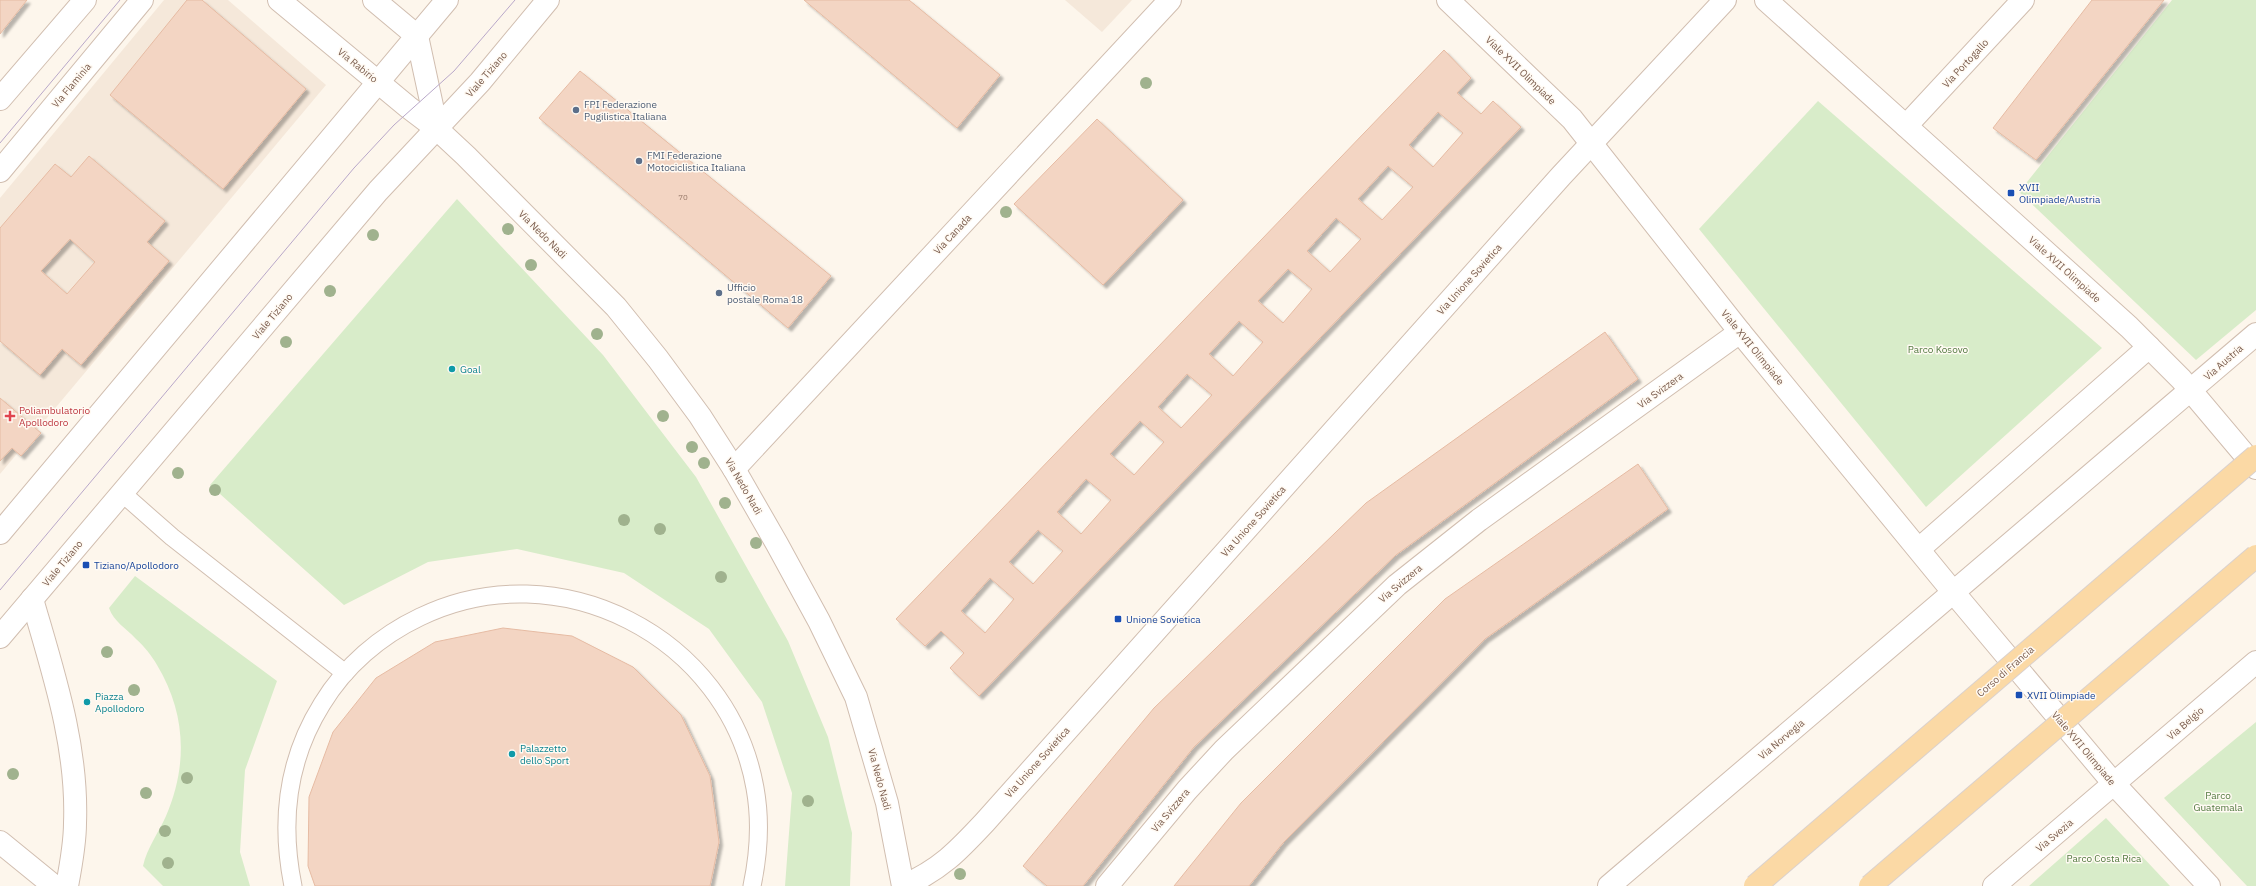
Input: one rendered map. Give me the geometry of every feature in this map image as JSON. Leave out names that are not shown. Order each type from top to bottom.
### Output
[{"type":"main road","name":"Corso di Francia","points":[[1755,886],[2256,456]]},
{"type":"main road","points":[[1870,886],[2256,556]]},
{"type":"street","points":[[0,100],[85,0]]},
{"type":"street","name":"Via Flaminia","points":[[0,171],[142,0]]},
{"type":"street","name":"Via Rabirio","points":[[279,0],[408,107],[437,129],[466,156]]},
{"type":"street","points":[[374,0],[417,36],[437,129]]},
{"type":"street","points":[[0,533],[447,0]]},
{"type":"street","name":"Viale Tiziano","points":[[0,637],[378,191],[480,82],[548,0]]},
{"type":"street","name":"Via Canada","points":[[734,469],[1170,0]]},
{"type":"street","name":"Viale XVII Olimpiade","points":[[1448,0],[1572,118],[1740,332],[1954,593],[2115,785],[2209,886]]},
{"type":"street","points":[[1592,142],[1725,0]]},
{"type":"street","name":"Viale XVII Olimpiade","points":[[1766,0],[2149,347],[2191,390],[2256,468]]},
{"type":"street","name":"Via Portogallo","points":[[1906,126],[2023,0]]},
{"type":"street","name":"Via Unione Sovietica","points":[[903,886],[933,872],[951,857],[985,822],[1592,142]]},
{"type":"street","name":"Via Nedo Nadi","points":[[466,156],[599,288],[628,321],[685,394],[734,469],[819,621],[856,697],[887,803],[903,886]]},
{"type":"street","name":"Via Svizzera","points":[[1107,886],[1187,790],[1224,750],[1397,584],[1479,520],[1740,332]]},
{"type":"street","name":"Via Austria","points":[[1954,593],[2256,334]]},
{"type":"street","points":[[1919,549],[2149,347]]},
{"type":"street","name":"Via Norvegia","points":[[1609,886],[1954,593]]},
{"type":"street","points":[[32,599],[65,721],[72,761],[75,822],[67,886]]},
{"type":"street","name":"Via Belgio","points":[[2115,785],[2256,662]]},
{"type":"street","name":"Via Svezia","points":[[1994,886],[2115,785]]},
{"type":"street","points":[[0,842],[54,886]]},
{"type":"lane","points":[[122,493],[172,537],[345,673]]},
{"type":"lane","points":[[293,886],[288,861],[286,811],[296,761],[316,714],[345,673],[363,654],[407,623],[456,602],[483,597],[529,594],[563,597],[596,605],[627,618],[656,636],[683,657],[716,695],[735,728],[749,762],[758,812],[757,862],[752,886]]},
{"type":"shaded area","points":[[164,0],[228,0],[326,85],[0,474],[0,198]]},
{"type":"shaded area","points":[[1065,0],[1132,0],[1102,32]]},
{"type":"green space","points":[[2172,0],[2256,0],[2256,310],[2196,360],[2019,192]]},
{"type":"green space","name":"Parco Kosovo","points":[[1818,101],[2102,348],[1926,507],[1699,229]]},
{"type":"green space","points":[[457,199],[603,355],[696,477],[788,641],[828,737],[852,833],[850,886],[785,886],[792,793],[762,702],[709,629],[624,573],[517,549],[428,562],[344,605],[210,485]]},
{"type":"green space","points":[[135,576],[277,681],[245,770],[240,852],[250,886],[163,886],[143,866],[147,853],[166,816],[173,797],[178,778],[181,739],[174,702],[167,683],[153,658],[145,648],[117,621],[109,608]]},
{"type":"green space","name":"Parco Guatemala","points":[[2256,722],[2256,886],[2247,886],[2164,798]]},
{"type":"green space","name":"Parco Costa Rica","points":[[2106,818],[2170,886],[2029,886]]},
{"type":"building","points":[[0,0],[27,0],[0,34]]},
{"type":"building","points":[[187,0],[202,0],[306,89],[223,189],[110,95]]},
{"type":"building","points":[[804,0],[909,0],[1000,75],[957,128]]},
{"type":"building","points":[[2092,0],[2164,0],[2036,160],[1993,128]]},
{"type":"building","points":[[1444,50],[1471,78],[1457,93],[1481,114],[1493,101],[1521,127],[979,696],[950,668],[964,653],[941,631],[925,646],[896,619]],"holes":[[[1438,112],[1463,133],[1433,167],[1409,145]],[[1388,166],[1413,187],[1382,220],[1358,199]],[[1336,218],[1361,239],[1330,272],[1307,251]],[[1288,269],[1312,289],[1283,323],[1258,301]],[[1239,321],[1263,342],[1233,376],[1209,354]],[[1187,374],[1212,395],[1181,428],[1158,407]],[[1140,421],[1164,442],[1134,475],[1110,454]],[[1086,479],[1111,500],[1081,534],[1057,512]],[[1038,530],[1063,551],[1033,584],[1009,562]],[[990,578],[1014,599],[985,633],[961,611]]]},
{"type":"building","points":[[580,71],[831,276],[788,328],[539,118]]},
{"type":"building","points":[[1097,119],[1183,200],[1103,285],[1014,204]]},
{"type":"building","points":[[89,156],[165,221],[147,242],[169,261],[81,365],[62,349],[40,375],[0,341],[0,228],[55,164],[71,177]],"holes":[[[70,239],[95,262],[67,294],[41,271]]]},
{"type":"building","points":[[1605,332],[1638,379],[1396,555],[1194,747],[1083,886],[1047,886],[1023,866],[1154,708],[1366,503]]},
{"type":"building","name":"Poliambulatorio Apollodoro","points":[[0,398],[41,433],[21,456],[12,448],[0,461]]},
{"type":"building","points":[[1638,464],[1668,509],[1485,639],[1283,843],[1249,886],[1174,886],[1241,803],[1445,599]]},
{"type":"building","name":"Palazzetto dello Sport","points":[[503,628],[572,636],[633,667],[681,715],[710,776],[719,842],[710,886],[315,886],[308,866],[309,797],[333,732],[376,678],[435,642]]},
{"type":"tram line","points":[[0,143],[120,0]]},
{"type":"tram line","points":[[0,590],[354,168],[394,125],[454,71],[515,0]]},
{"type":"place","name":"FPI Federazione Pugilistica Italiana","points":[[576,110]]},
{"type":"place","name":"FMI Federazione Motociclistica Italiana","points":[[639,161]]},
{"type":"place","name":"XVII Olimpiade/Austria","points":[[2011,193]]},
{"type":"place","name":"Ufficio postale Roma 18","points":[[719,293]]},
{"type":"place","name":"Goal","points":[[452,369]]},
{"type":"place","name":"Poliambulatorio Apollodoro","points":[[10,416]]},
{"type":"place","name":"Tiziano/Apollodoro","points":[[86,565]]},
{"type":"place","name":"Unione Sovietica","points":[[1118,619]]},
{"type":"place","name":"XVII Olimpiade","points":[[2019,695]]},
{"type":"place","name":"Piazza Apollodoro","points":[[87,702]]},
{"type":"place","name":"Palazzetto dello Sport","points":[[512,754]]}]
